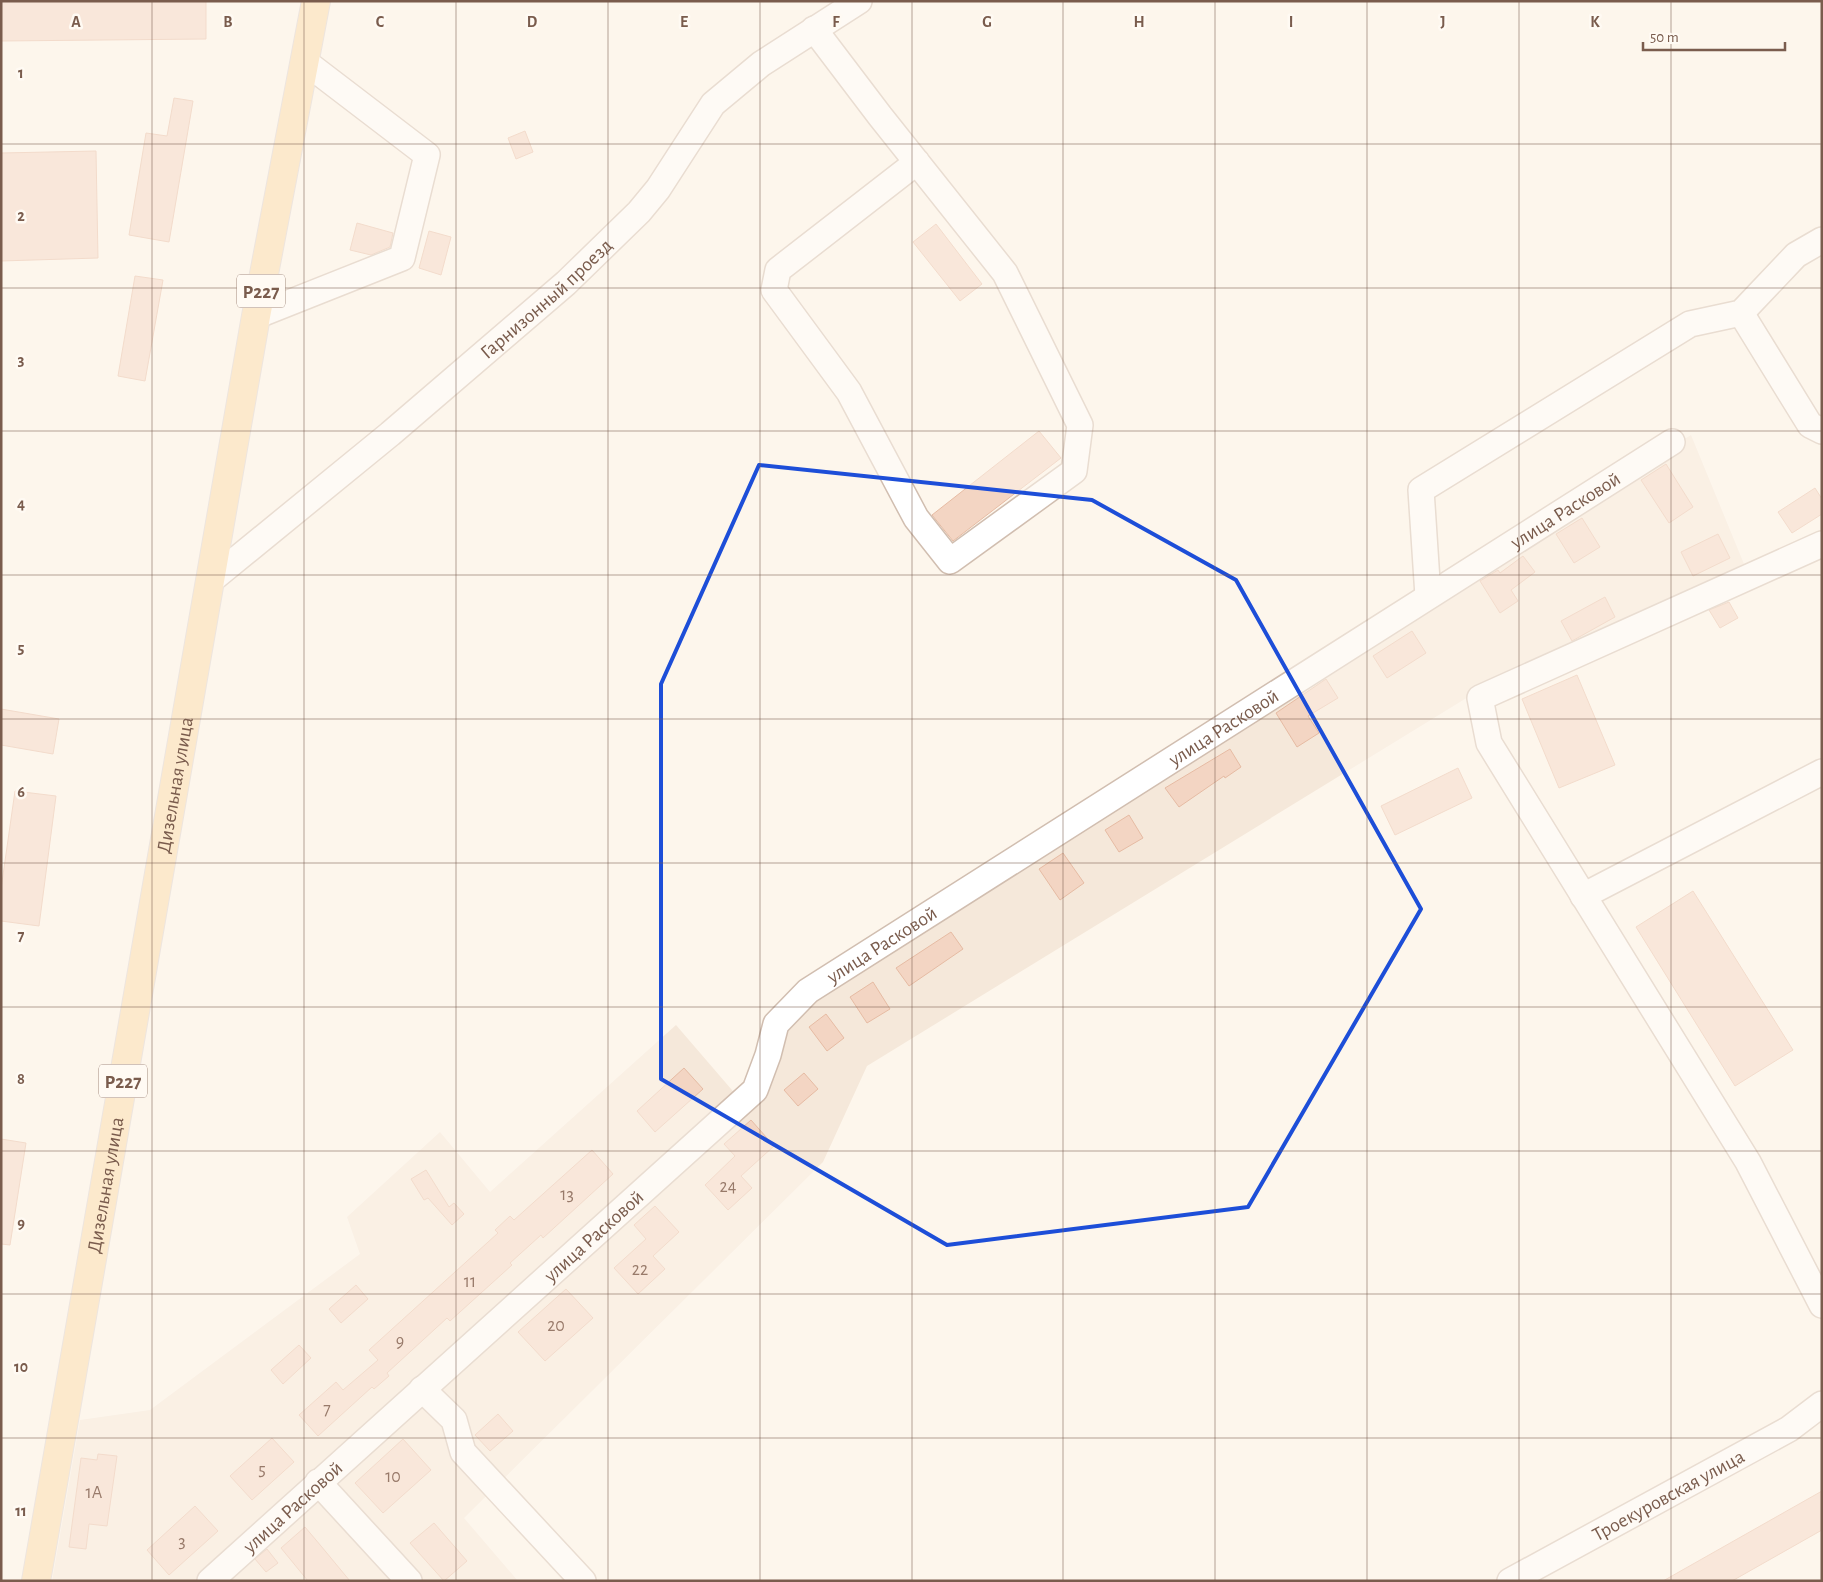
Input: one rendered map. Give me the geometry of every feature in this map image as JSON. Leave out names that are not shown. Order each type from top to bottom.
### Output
[{"type":"main road","name":"Р227","points":[[210,580],[256,316],[316,1]]},
{"type":"main road","name":"Дизельная улица","points":[[36,1581],[210,580]]},
{"type":"street","name":"Гарнизонный проезд","points":[[210,580],[390,434],[566,283],[639,212],[658,189],[713,104],[761,64],[859,1]]},
{"type":"street","points":[[814,29],[1005,273],[1080,425],[1074,471],[950,561],[916,518],[849,392],[774,290],[778,270],[917,162]]},
{"type":"street","points":[[256,316],[402,258],[427,155],[304,61]]},
{"type":"street","points":[[1428,596],[1421,490],[1690,324],[1741,313],[1796,255],[1822,240]]},
{"type":"street","points":[[1741,313],[1810,425],[1822,431]]},
{"type":"street","name":"улица Расковой","points":[[210,1581],[755,1090],[768,1055],[776,1024],[808,991],[1672,442]]},
{"type":"street","points":[[1822,544],[1480,698],[1489,743],[1748,1162],[1822,1305]]},
{"type":"street","points":[[1583,896],[1822,772]]},
{"type":"street","points":[[422,1389],[454,1420],[463,1452],[583,1581]]},
{"type":"street","name":"Троекуровская улица","points":[[1510,1581],[1789,1429],[1822,1404]]},
{"type":"street","points":[[318,1482],[409,1581]]},
{"type":"highlighted area","points":[[759,465],[1092,500],[1236,580],[1421,909],[1248,1207],[947,1245],[661,1079],[661,684]]},
{"type":"shaded area","points":[[1691,435],[1744,564],[1473,694],[867,1066],[823,1162],[464,1518],[518,1581],[52,1581],[80,1420],[150,1410],[360,1254],[347,1217],[440,1132],[490,1192],[676,1025],[744,1104],[789,1009],[1413,609]]},
{"type":"building","points":[[1,1],[206,1],[206,39],[1,41]]},
{"type":"building","points":[[174,98],[193,101],[169,242],[129,235],[146,133],[167,136]]},
{"type":"building","points":[[525,131],[533,152],[516,159],[508,138]]},
{"type":"building","points":[[96,151],[98,258],[1,261],[1,153]]},
{"type":"building","points":[[357,223],[393,233],[390,247],[371,255],[350,250]]},
{"type":"building","points":[[936,224],[982,284],[960,301],[913,242]]},
{"type":"building","points":[[429,231],[451,237],[441,275],[419,268]]},
{"type":"building","points":[[135,276],[163,280],[145,381],[118,376]]},
{"type":"building","points":[[1039,431],[1061,458],[953,541],[932,515]]},
{"type":"building","points":[[1666,464],[1693,507],[1669,523],[1641,480]]},
{"type":"building","points":[[1815,488],[1822,499],[1822,514],[1792,533],[1778,512]]},
{"type":"building","points":[[1582,518],[1600,547],[1574,563],[1556,534]]},
{"type":"building","points":[[1718,534],[1730,558],[1693,576],[1681,552]]},
{"type":"building","points":[[1523,556],[1535,572],[1511,590],[1518,601],[1500,613],[1480,581],[1498,570],[1500,573]]},
{"type":"building","points":[[1605,597],[1615,617],[1572,641],[1561,621]]},
{"type":"building","points":[[1729,602],[1738,618],[1720,628],[1709,610]]},
{"type":"building","points":[[1412,631],[1426,653],[1387,678],[1373,656]]},
{"type":"building","points":[[1577,675],[1615,765],[1559,788],[1522,699]]},
{"type":"building","points":[[1326,679],[1338,698],[1308,716],[1319,733],[1297,747],[1276,713]]},
{"type":"building","points":[[1,709],[59,719],[53,754],[1,745]]},
{"type":"building","points":[[1230,749],[1241,767],[1225,778],[1224,776],[1179,807],[1165,788]]},
{"type":"building","points":[[1458,768],[1472,798],[1395,835],[1381,806]]},
{"type":"building","points":[[15,791],[56,796],[39,926],[1,921],[1,889]]},
{"type":"building","points":[[1129,815],[1143,838],[1119,852],[1105,830]]},
{"type":"building","points":[[1063,853],[1084,883],[1060,900],[1039,869]]},
{"type":"building","points":[[1693,891],[1793,1050],[1735,1086],[1636,927]]},
{"type":"building","points":[[951,932],[963,949],[909,986],[896,968]]},
{"type":"building","points":[[873,982],[890,1009],[867,1023],[850,997]]},
{"type":"building","points":[[826,1014],[844,1038],[827,1051],[809,1027]]},
{"type":"building","points":[[684,1068],[703,1089],[655,1132],[637,1111]]},
{"type":"building","points":[[804,1073],[818,1089],[798,1106],[784,1090]]},
{"type":"building","points":[[751,1120],[774,1146],[741,1176],[752,1188],[728,1210],[705,1185],[735,1156],[724,1144]]},
{"type":"building","points":[[1,1139],[26,1143],[10,1245],[1,1244]]},
{"type":"building","points":[[592,1150],[613,1174],[543,1238],[541,1235],[510,1263],[512,1265],[450,1321],[447,1318],[387,1373],[389,1376],[374,1389],[372,1387],[318,1436],[299,1415],[336,1382],[343,1390],[378,1360],[369,1350],[498,1233],[495,1230],[510,1216],[514,1220]]},
{"type":"building","points":[[426,1170],[449,1207],[454,1203],[464,1214],[452,1225],[428,1198],[424,1200],[411,1179]]},
{"type":"building","points":[[655,1206],[679,1232],[653,1256],[665,1269],[638,1294],[614,1268],[646,1239],[634,1225]]},
{"type":"building","points":[[356,1285],[368,1299],[341,1323],[329,1309]]},
{"type":"building","points":[[566,1289],[593,1318],[545,1361],[518,1332]]},
{"type":"building","points":[[299,1345],[311,1358],[283,1384],[271,1370]]},
{"type":"building","points":[[498,1414],[513,1431],[490,1451],[475,1435]]},
{"type":"building","points":[[272,1438],[294,1462],[252,1500],[230,1476]]},
{"type":"building","points":[[403,1439],[431,1470],[383,1513],[355,1483]]},
{"type":"building","points":[[98,1454],[117,1456],[107,1526],[89,1524],[86,1549],[69,1547],[81,1458],[97,1460]]},
{"type":"building","points":[[1822,1491],[1822,1530],[1732,1581],[1663,1581]]},
{"type":"building","points":[[195,1506],[218,1531],[169,1575],[147,1550]]},
{"type":"building","points":[[434,1523],[467,1561],[444,1581],[410,1543]]},
{"type":"building","points":[[305,1527],[350,1581],[308,1581],[281,1548]]},
{"type":"building","points":[[267,1549],[278,1563],[266,1572],[255,1559]]}]
